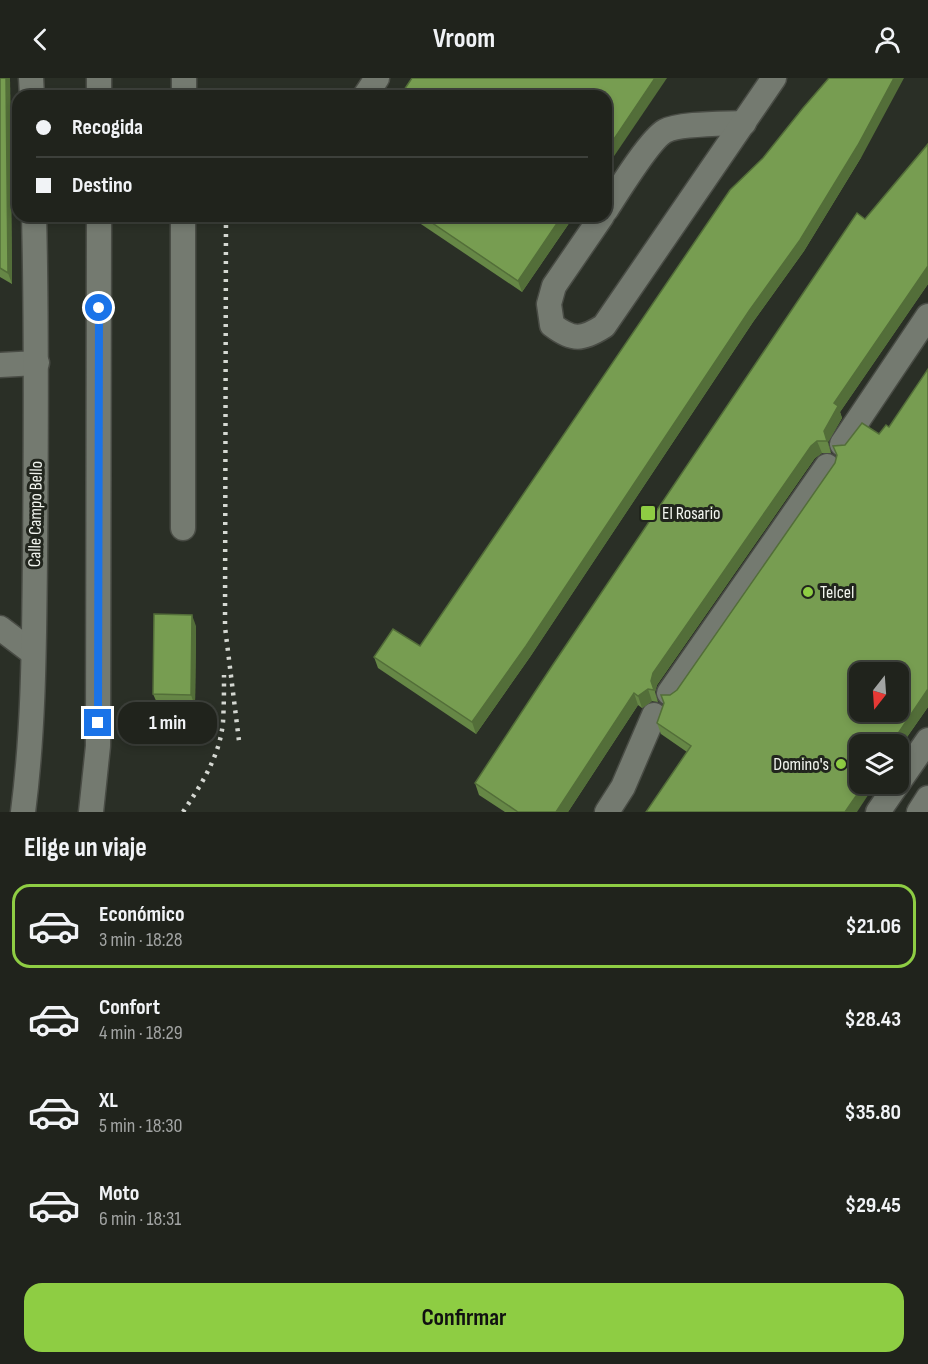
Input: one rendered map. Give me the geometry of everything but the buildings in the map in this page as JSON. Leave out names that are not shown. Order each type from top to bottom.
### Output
[{"type":"street","points":[[598,222],[554,286],[549,304],[552,325],[568,337],[588,336],[603,326],[774,78]]},
{"type":"street","points":[[612,201],[654,140],[665,130],[744,123]]},
{"type":"street","name":"Calle Campo Bello","points":[[23,812],[27,780],[33,653],[37,363],[34,222]]},
{"type":"street","points":[[91,812],[98,746],[99,222]]},
{"type":"street","points":[[183,222],[183,528]]},
{"type":"street","points":[[843,444],[928,316]]},
{"type":"street","points":[[0,365],[37,363]]},
{"type":"street","points":[[669,693],[827,466]]},
{"type":"street","points":[[0,628],[33,653]]},
{"type":"street","points":[[607,812],[624,787],[638,748],[654,715]]},
{"type":"street","points":[[878,812],[928,740]]},
{"type":"street","points":[[919,812],[928,798]]},
{"type":"railway","points":[[226,222],[225,627],[239,741]]},
{"type":"railway","points":[[183,812],[203,781],[218,747],[223,722],[224,675]]},
{"type":"place","name":"El Rosario","points":[[648,513]]},
{"type":"place","name":"Telcel","points":[[808,592]]},
{"type":"place","name":"Domino's","points":[[841,764]]},
{"type":"route","points":[[98,723],[99,308]]}]
